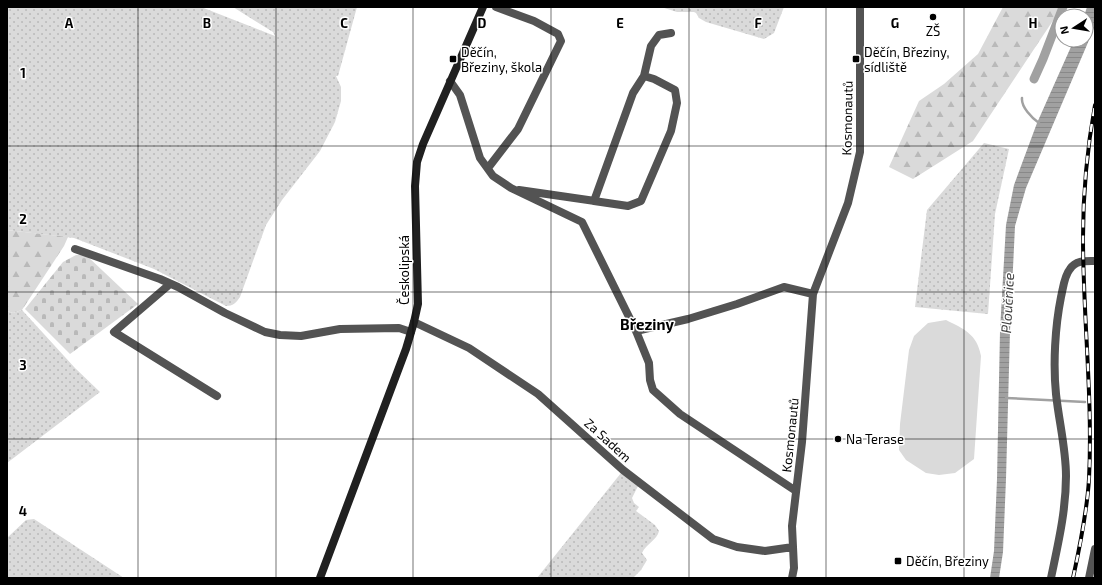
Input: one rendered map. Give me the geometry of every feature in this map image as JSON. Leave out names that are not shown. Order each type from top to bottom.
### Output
[{"type":"main road","name":"Českolipská","points":[[320,578],[414,322],[418,304],[415,186],[417,162],[423,144],[483,7]]},
{"type":"street","points":[[488,168],[518,129],[561,41],[558,34],[534,22],[496,7]]},
{"type":"street","name":"Kosmonautů","points":[[792,578],[794,568],[792,526],[802,442],[813,294],[848,203],[860,152],[860,7]]},
{"type":"street","points":[[595,201],[633,93],[644,76],[650,46],[659,35],[671,33]]},
{"type":"street","points":[[511,188],[628,206],[641,201],[671,131],[677,103],[675,90],[654,79],[644,76]]},
{"type":"street","points":[[450,81],[460,95],[480,158],[493,176],[511,188],[582,222],[636,331],[649,363],[650,380],[653,390],[680,414],[796,491]]},
{"type":"street","points":[[75,249],[150,275],[178,287],[225,314],[254,328],[280,335],[301,336],[340,330],[392,328],[399,328],[411,332]]},
{"type":"street","points":[[1051,578],[1064,515],[1066,494],[1065,454],[1056,396],[1057,322],[1063,285],[1070,269],[1076,263],[1083,261],[1095,261]]},
{"type":"street","points":[[170,284],[114,332],[217,396]]},
{"type":"street","points":[[636,331],[688,319],[737,304],[784,287],[813,294]]},
{"type":"street","name":"Za Sadem","points":[[414,322],[469,348],[538,394],[623,470],[713,539],[737,546],[765,551],[793,547]]},
{"type":"street","points":[[1089,578],[1095,549]]},
{"type":"green space","points":[[7,7],[201,7],[275,36],[273,32],[233,7],[357,7],[338,76],[336,76],[341,87],[341,101],[335,122],[320,151],[282,200],[266,225],[240,297],[234,304],[226,306],[154,269],[74,238],[7,230]]},
{"type":"green space","points":[[661,7],[784,7],[774,33],[764,39],[706,22],[699,18],[694,12],[677,12]]},
{"type":"green space","points":[[1003,7],[1059,7],[1054,8],[1054,19],[973,141],[913,179],[889,167],[919,101],[944,84],[978,54]]},
{"type":"green space","points":[[984,143],[1009,149],[995,214],[988,314],[915,307],[927,210]]},
{"type":"green space","points":[[7,230],[68,237],[64,246],[22,310],[13,313],[7,311]]},
{"type":"green space","points":[[76,255],[86,255],[138,304],[70,354],[25,309],[63,262]]},
{"type":"green space","points":[[22,310],[75,368],[100,392],[7,463],[7,311],[13,313]]},
{"type":"green space","points":[[946,320],[969,333],[973,337],[981,356],[974,459],[955,473],[939,475],[926,473],[906,460],[899,450],[900,424],[909,350],[914,336],[928,323]]},
{"type":"green space","points":[[621,473],[638,486],[632,498],[634,503],[639,507],[636,511],[655,525],[659,531],[656,537],[642,553],[647,560],[641,570],[633,578],[537,578]]},
{"type":"green space","points":[[34,519],[124,578],[7,578],[7,538],[26,520]]},
{"type":"water","points":[[1095,7],[1094,28],[1094,8],[1087,8]]},
{"type":"water","name":"Ploučnice","points":[[1070,48],[1086,48],[1026,188],[1015,226],[1003,552],[999,578],[990,578],[994,551],[1000,331],[1006,225],[1014,185],[1037,123]]},
{"type":"waterway","points":[[1034,79],[1063,7]]},
{"type":"waterway","points":[[1022,98],[1025,109],[1039,123]]},
{"type":"waterway","points":[[1006,398],[1085,402]]},
{"type":"railway","points":[[1073,578],[1081,541],[1089,479],[1090,419],[1083,268],[1083,221],[1086,171],[1095,105]]},
{"type":"place","name":"ZŠ","points":[[933,17]]},
{"type":"place","name":"Děčín, Březiny, škola","points":[[453,59]]},
{"type":"place","name":"Děčín, Březiny, sídliště","points":[[856,59]]},
{"type":"place","name":"Na Terase","points":[[838,439]]},
{"type":"place","name":"Děčín, Březiny","points":[[898,561]]},
{"type":"district","name":"Březiny","points":[[647,324]]}]
